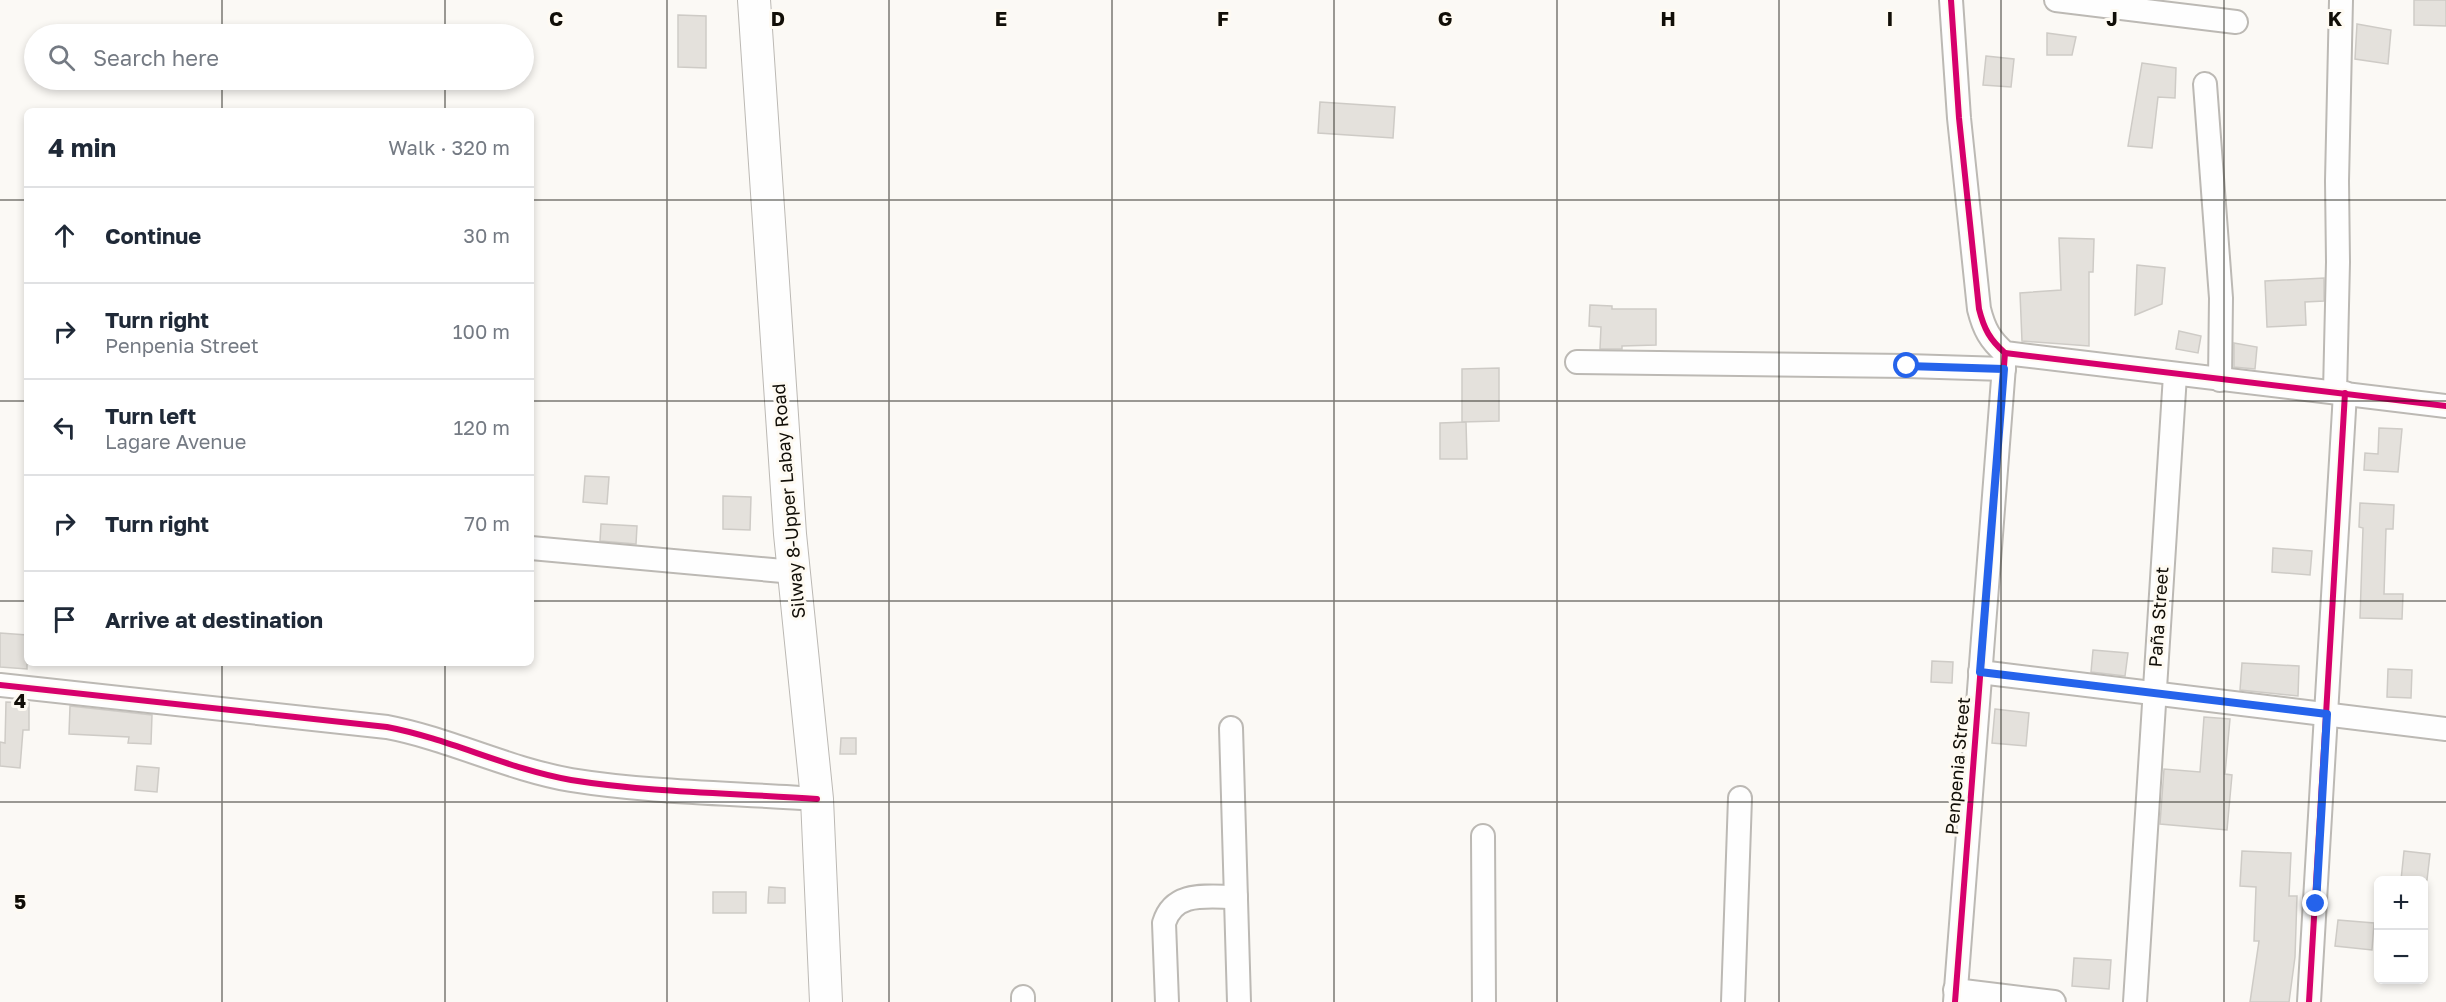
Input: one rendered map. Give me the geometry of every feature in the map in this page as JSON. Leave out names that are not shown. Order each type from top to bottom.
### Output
[{"type":"main road","name":"Silway 8-Upper Labay Road","points":[[754,0],[794,572],[817,799],[826,1002]]},
{"type":"street","points":[[1951,0],[1959,118],[1979,309],[1985,331],[2005,361]]},
{"type":"street","points":[[2056,0],[2236,21]]},
{"type":"street","points":[[2309,1002],[2327,714],[2340,393],[2337,181],[2342,0]]},
{"type":"street","points":[[2205,84],[2221,298],[2220,380]]},
{"type":"street","points":[[1577,362],[1907,366],[2005,361],[2175,375],[2446,406]]},
{"type":"street","name":"Penpenia Street","points":[[1955,996],[2005,361]]},
{"type":"street","name":"Paña Street","points":[[2134,1002],[2175,375]]},
{"type":"street","points":[[534,548],[794,572]]},
{"type":"street","points":[[1980,672],[2153,695],[2446,729]]},
{"type":"street","points":[[0,685],[387,727],[416,733],[534,772],[571,780],[634,788],[817,799]]},
{"type":"street","points":[[1231,728],[1239,1002]]},
{"type":"street","points":[[1733,1002],[1740,798]]},
{"type":"street","points":[[1483,836],[1484,1002]]},
{"type":"street","points":[[1167,1002],[1164,923],[1167,914],[1179,901],[1190,898],[1236,897]]},
{"type":"street","points":[[1955,996],[2054,1002]]},
{"type":"building","points":[[2414,0],[2446,0],[2446,26],[2414,25]]},
{"type":"building","points":[[678,15],[706,16],[706,68],[678,67]]},
{"type":"building","points":[[2357,24],[2391,30],[2388,64],[2355,59]]},
{"type":"building","points":[[2047,33],[2076,37],[2072,55],[2047,55]]},
{"type":"building","points":[[1986,56],[2014,59],[2011,87],[1983,85]]},
{"type":"building","points":[[2142,63],[2176,68],[2175,98],[2158,97],[2152,148],[2128,146]]},
{"type":"building","points":[[1320,102],[1395,107],[1393,138],[1318,133]]},
{"type":"building","points":[[2059,238],[2094,239],[2093,272],[2089,272],[2089,346],[2022,341],[2020,293],[2061,290]]},
{"type":"building","points":[[2137,265],[2165,268],[2162,304],[2135,315]]},
{"type":"building","points":[[2324,278],[2324,301],[2305,302],[2306,325],[2267,327],[2265,281]]},
{"type":"building","points":[[1590,305],[1612,306],[1612,309],[1656,309],[1656,345],[1600,349],[1601,327],[1589,326]]},
{"type":"building","points":[[2179,331],[2201,336],[2198,353],[2176,349]]},
{"type":"building","points":[[2234,343],[2257,347],[2255,369],[2234,367]]},
{"type":"building","points":[[1499,368],[1499,421],[1462,422],[1462,369]]},
{"type":"building","points":[[1466,422],[1467,459],[1440,459],[1440,423]]},
{"type":"building","points":[[2379,428],[2402,429],[2398,472],[2364,470],[2365,453],[2378,454]]},
{"type":"building","points":[[585,476],[609,477],[607,504],[583,502]]},
{"type":"building","points":[[723,496],[751,497],[750,530],[723,529]]},
{"type":"building","points":[[2360,503],[2394,505],[2393,529],[2386,529],[2384,594],[2403,594],[2402,619],[2360,618],[2363,528],[2359,527]]},
{"type":"building","points":[[601,524],[637,526],[636,544],[600,541]]},
{"type":"building","points":[[2273,548],[2312,551],[2310,575],[2272,572]]},
{"type":"building","points":[[0,633],[24,635],[24,666],[27,666],[27,669],[0,667]]},
{"type":"building","points":[[2093,650],[2128,653],[2125,676],[2091,672]]},
{"type":"building","points":[[1932,661],[1953,662],[1952,683],[1931,682]]},
{"type":"building","points":[[2242,663],[2299,666],[2298,696],[2240,690]]},
{"type":"building","points":[[2388,669],[2412,670],[2411,698],[2387,697]]},
{"type":"building","points":[[6,702],[29,703],[29,730],[23,730],[20,768],[0,766],[0,742],[5,743]]},
{"type":"building","points":[[70,706],[152,715],[151,744],[128,743],[129,737],[69,734]]},
{"type":"building","points":[[1995,709],[2029,713],[2026,746],[1992,743]]},
{"type":"building","points":[[2204,717],[2230,719],[2225,774],[2232,775],[2227,830],[2160,824],[2164,769],[2200,772]]},
{"type":"building","points":[[841,738],[856,738],[856,754],[840,754]]},
{"type":"building","points":[[137,766],[159,768],[157,792],[135,790]]},
{"type":"building","points":[[2242,851],[2291,853],[2289,896],[2297,896],[2295,957],[2289,1002],[2250,1002],[2259,941],[2254,941],[2256,887],[2240,886]]},
{"type":"building","points":[[2404,851],[2430,854],[2427,876],[2401,876]]},
{"type":"building","points":[[769,887],[785,888],[785,903],[768,903]]},
{"type":"building","points":[[713,892],[746,892],[746,913],[713,913]]},
{"type":"building","points":[[2338,920],[2374,923],[2372,950],[2335,946]]},
{"type":"building","points":[[2074,958],[2111,960],[2109,989],[2072,986]]},
{"type":"cycle path","points":[[1951,0],[1959,118],[1979,309],[1988,334],[2005,353],[2446,406]]},
{"type":"cycle path","points":[[1955,1002],[2005,353]]},
{"type":"cycle path","points":[[2309,1002],[2345,393]]},
{"type":"cycle path","points":[[0,685],[387,727],[410,732],[525,769],[571,780],[663,790],[817,799]]},
{"type":"route","points":[[1907,366],[2004,369],[1980,672],[2153,695],[2327,714],[2316,904]]}]
